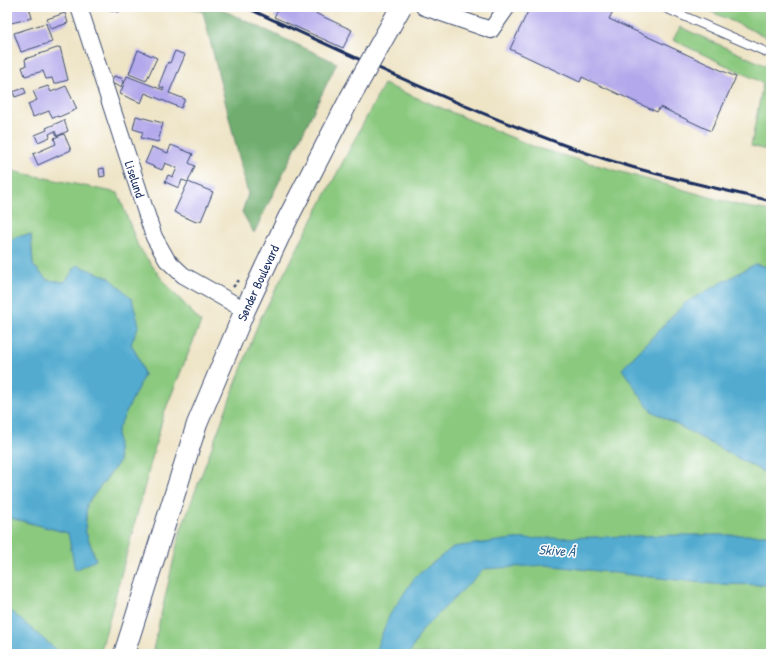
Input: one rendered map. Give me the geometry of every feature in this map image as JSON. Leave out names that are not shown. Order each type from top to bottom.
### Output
[{"type":"street","name":"Liselund","points":[[79,7],[154,237],[167,260],[183,275],[245,310]]},
{"type":"street","name":"Sønder Boulevard","points":[[124,654],[198,424],[245,310],[288,218],[350,98],[400,7]]},
{"type":"street","points":[[424,7],[491,30],[506,7]]},
{"type":"street","name":"Sønder Boulevard","points":[[132,654],[149,574]]},
{"type":"lane","points":[[663,7],[771,54]]},
{"type":"path","points":[[277,7],[283,10]]},
{"type":"green space","points":[[189,7],[216,7],[337,63],[254,233],[242,212],[248,194],[203,12]]},
{"type":"green space","points":[[701,7],[771,7],[771,39]]},
{"type":"green space","points":[[680,27],[771,68],[771,151],[751,146],[763,83],[673,40]]},
{"type":"green space","points":[[384,84],[537,148],[741,206],[771,211],[771,268],[755,264],[650,410],[771,476],[771,654],[152,654],[180,532],[260,319]]},
{"type":"green space","points":[[7,170],[118,193],[138,246],[164,282],[201,322],[164,413],[100,654],[7,654],[7,517],[68,533],[96,560],[85,530],[87,504],[119,462],[116,431],[144,375],[138,357],[131,344],[138,325],[132,299],[65,282],[47,280],[33,265],[31,235],[18,236],[7,243]]},
{"type":"water","points":[[31,235],[33,265],[47,280],[65,282],[77,265],[110,278],[132,299],[139,325],[131,344],[138,357],[144,375],[117,431],[119,462],[87,504],[85,530],[96,560],[75,570],[68,533],[7,517],[7,243],[18,236]]},
{"type":"water","points":[[755,264],[771,268],[771,476],[650,410],[622,369],[685,303]]},
{"type":"water","name":"Skive Å","points":[[680,535],[771,535],[771,585],[712,584],[545,565],[484,569],[423,629],[409,654],[374,654],[389,616],[415,577],[453,547],[513,539]]},
{"type":"water","points":[[7,608],[61,654],[7,654]]},
{"type":"building","points":[[7,7],[29,7],[32,18],[7,24]]},
{"type":"building","points":[[99,7],[120,7],[119,12]]},
{"type":"building","points":[[271,7],[302,7],[352,30],[343,48],[274,17],[278,10]]},
{"type":"building","points":[[530,7],[615,7],[609,19],[736,77],[711,131],[660,107],[657,112],[582,77],[580,82],[510,49]]},
{"type":"building","points":[[65,13],[68,23],[51,29],[47,19]]},
{"type":"building","points":[[46,23],[52,42],[21,52],[14,33]]},
{"type":"building","points":[[60,47],[68,80],[54,84],[52,78],[46,79],[43,71],[25,76],[22,67],[26,66],[25,59]]},
{"type":"building","points":[[138,50],[157,58],[146,81],[129,74]]},
{"type":"building","points":[[175,51],[185,55],[169,93],[185,99],[181,108],[145,93],[141,103],[120,94],[127,76],[163,90],[164,88],[160,87],[160,82],[168,62],[170,63]]},
{"type":"building","points":[[114,76],[124,79],[121,87],[111,83]]},
{"type":"building","points":[[48,86],[51,92],[66,86],[77,109],[59,117],[53,118],[49,111],[33,117],[28,104],[37,100],[33,91]]},
{"type":"building","points":[[24,88],[26,93],[15,97],[13,92]]},
{"type":"building","points":[[136,116],[163,123],[158,142],[141,138],[143,132],[133,129]]},
{"type":"building","points":[[64,120],[68,131],[57,136],[55,131],[49,134],[50,137],[38,142],[35,135]]},
{"type":"building","points":[[64,134],[71,150],[38,165],[33,154],[56,144],[54,138]]},
{"type":"building","points":[[171,145],[193,154],[189,163],[195,166],[188,182],[182,180],[179,188],[165,182],[168,175],[173,177],[177,168],[165,163],[162,170],[145,163],[152,147],[168,153]]},
{"type":"building","points":[[104,168],[105,176],[100,177],[99,169]]},
{"type":"building","points":[[188,182],[213,192],[201,221],[197,220],[196,222],[174,212]]},
{"type":"railway","points":[[245,7],[363,61],[523,130],[615,162],[692,183],[771,201]]}]
